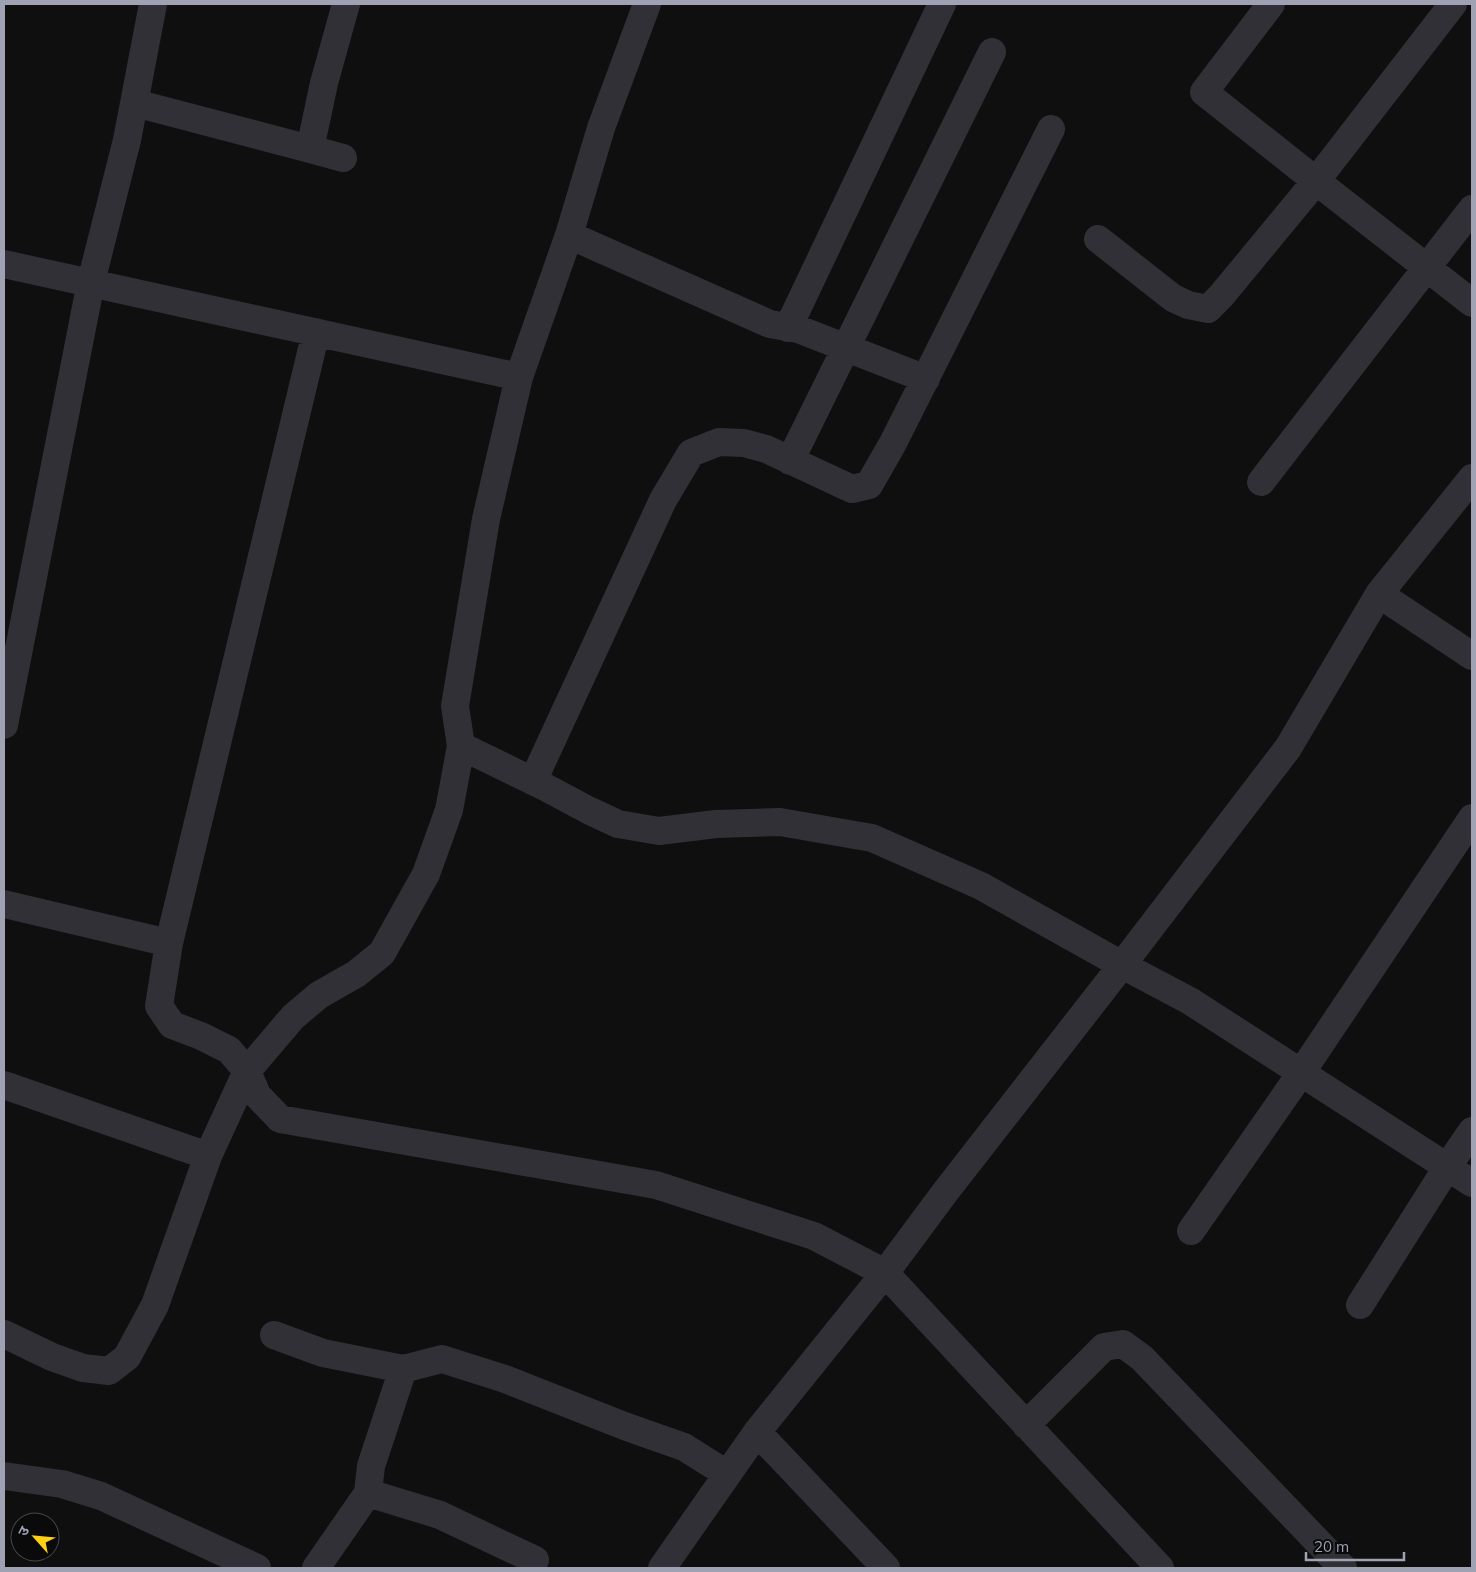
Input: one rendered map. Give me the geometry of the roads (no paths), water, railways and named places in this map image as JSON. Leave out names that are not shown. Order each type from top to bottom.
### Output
[{"type":"street","points":[[4,725],[91,282],[135,103],[153,4]]},
{"type":"street","points":[[310,149],[324,83],[346,4]]},
{"type":"street","points":[[4,1334],[83,1368],[109,1371],[126,1357],[155,1304],[208,1156],[247,1070],[293,1017],[319,995],[356,974],[382,953],[426,874],[449,810],[461,746],[455,706],[486,519],[519,377],[569,235],[601,128],[647,4]]},
{"type":"street","points":[[788,328],[942,4]]},
{"type":"street","points":[[1271,4],[1204,92],[1472,304]]},
{"type":"street","points":[[1098,240],[1173,298],[1188,305],[1208,309],[1221,296],[1316,181],[1452,4]]},
{"type":"street","points":[[790,461],[992,52]]},
{"type":"street","points":[[135,103],[343,158]]},
{"type":"street","points":[[533,781],[663,500],[691,453],[719,442],[744,443],[766,449],[852,489],[869,486],[926,379],[1051,129]]},
{"type":"street","points":[[1261,482],[1472,209]]},
{"type":"street","points":[[569,235],[770,324],[798,329],[926,379]]},
{"type":"street","points":[[4,264],[519,377]]},
{"type":"street","points":[[316,332],[169,943],[158,1006],[172,1025],[201,1036],[229,1050],[247,1070],[257,1095],[280,1119],[656,1185],[814,1236],[885,1273],[1160,1568]]},
{"type":"street","points":[[662,1568],[756,1432],[885,1273],[946,1191],[1288,748],[1379,594],[1472,478]]},
{"type":"street","points":[[1379,594],[1472,656]]},
{"type":"street","points":[[461,746],[618,824],[659,831],[716,824],[780,822],[872,838],[980,886],[1190,1001],[1472,1182]]},
{"type":"street","points":[[1191,1232],[1472,818]]},
{"type":"street","points":[[4,904],[169,943]]},
{"type":"street","points":[[4,1086],[208,1156]]},
{"type":"street","points":[[1360,1305],[1472,1131]]},
{"type":"street","points":[[274,1335],[323,1353],[403,1369],[442,1359],[505,1379],[627,1427],[684,1446],[727,1474]]},
{"type":"street","points":[[1026,1425],[1104,1347],[1122,1344],[1142,1358],[1343,1568]]},
{"type":"street","points":[[316,1568],[368,1493],[371,1466],[403,1369]]},
{"type":"street","points":[[756,1432],[886,1568]]},
{"type":"street","points":[[4,1476],[62,1484],[101,1496],[257,1568]]},
{"type":"street","points":[[368,1493],[440,1515],[535,1560]]}]
